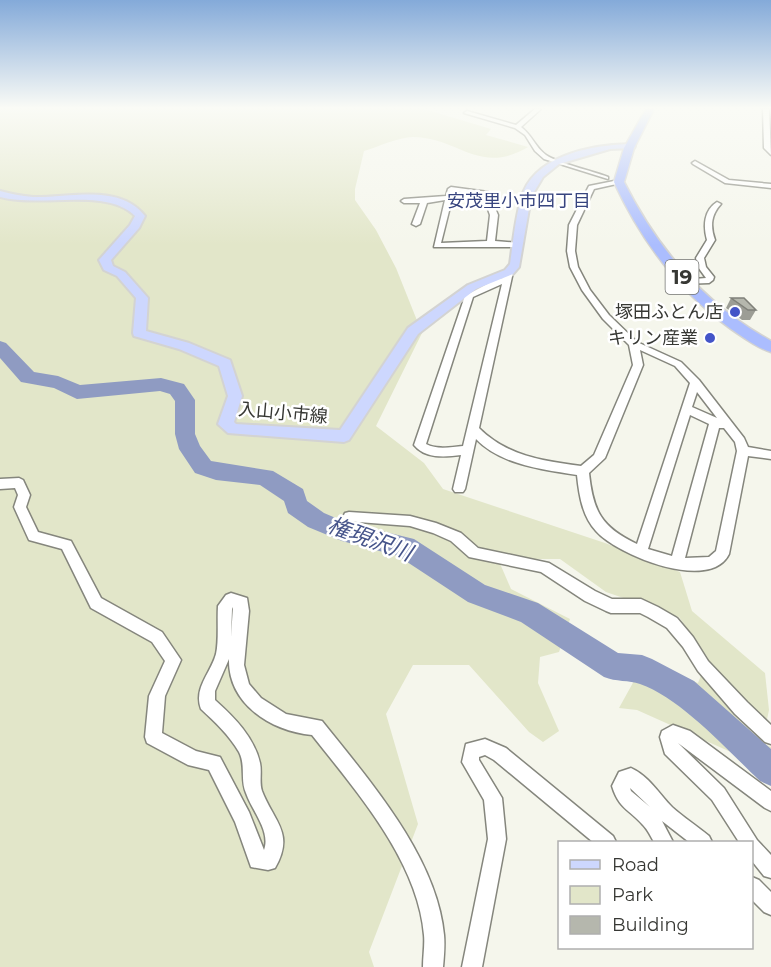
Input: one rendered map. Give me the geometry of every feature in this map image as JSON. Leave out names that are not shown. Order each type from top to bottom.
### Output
[{"type":"highway","points":[[619,182],[628,154]]},
{"type":"highway","name":"19","points":[[619,182],[637,221],[686,282],[714,311],[771,347]]},
{"type":"main road","points":[[508,276],[515,265],[526,197],[533,183],[556,162],[584,154]]},
{"type":"main road","name":"入山小市線","points":[[0,194],[27,200],[111,199],[136,210],[140,216],[135,226],[105,260],[108,268],[121,274],[142,298],[139,333],[184,346],[225,363],[235,396],[226,423],[233,429],[344,436],[413,331],[472,287],[508,276]]},
{"type":"street","points":[[542,154],[556,162],[606,177]]},
{"type":"street","points":[[694,163],[727,182],[771,186]]},
{"type":"street","points":[[583,471],[591,514],[602,529],[621,543],[660,561],[677,563],[711,563],[722,554],[743,451],[740,441],[695,382],[678,364],[634,344],[606,316],[586,290],[574,267],[571,251],[573,225],[591,187],[619,182]]},
{"type":"street","points":[[491,243],[494,215],[486,193],[451,189],[436,245],[491,243],[519,245]]},
{"type":"street","points":[[404,201],[448,198]]},
{"type":"street","points":[[416,224],[424,201]]},
{"type":"street","points":[[686,282],[709,280],[710,277],[699,261],[699,254],[711,240],[707,231],[709,218],[717,204]]},
{"type":"street","points":[[459,489],[508,276]]},
{"type":"street","points":[[467,450],[437,452],[424,449],[420,445],[469,296],[508,276]]},
{"type":"street","points":[[473,429],[481,439],[496,450],[509,455],[550,466],[583,471],[598,458],[638,366],[634,344]]},
{"type":"street","points":[[641,551],[695,382]]},
{"type":"street","points":[[687,409],[730,428]]},
{"type":"street","points":[[677,563],[715,422]]},
{"type":"street","points":[[743,451],[771,454]]},
{"type":"street","points":[[0,484],[19,483],[24,495],[20,507],[34,536],[66,545],[96,603],[158,637],[173,660],[157,696],[153,737],[194,759],[214,763],[243,818],[258,860],[268,861],[275,852],[277,841],[252,789],[251,762],[230,724],[207,703],[207,691],[223,656],[225,606],[231,600],[242,603],[236,670],[239,684],[253,701],[271,714],[290,724],[316,727],[383,813],[420,883],[433,919],[436,953],[433,967]]},
{"type":"street","points":[[349,517],[410,521],[436,528],[456,537],[474,553],[544,567],[590,596],[611,606],[641,606],[653,612],[672,623],[688,642],[703,666],[741,708],[771,736]]},
{"type":"street","points":[[748,841],[718,794],[671,748],[668,737],[673,733],[684,737],[771,802]]},
{"type":"street","points":[[472,967],[497,839],[493,798],[470,762],[472,750],[485,747],[500,754],[605,841]]},
{"type":"street","points":[[663,841],[651,820],[624,796],[621,786],[625,778],[631,777],[639,783],[666,813],[701,841]]},
{"type":"street","points":[[753,848],[771,869]]},
{"type":"street","points":[[753,888],[771,905]]},
{"type":"green space","points":[[0,154],[363,154],[355,189],[355,200],[376,230],[396,268],[422,333],[376,426],[424,463],[443,489],[605,543],[680,572],[692,611],[765,673],[769,710],[762,743],[771,747],[771,770],[637,710],[619,708],[645,661],[698,683],[708,658],[679,617],[606,592],[560,559],[498,559],[511,589],[570,619],[559,652],[540,657],[538,683],[559,731],[543,742],[529,732],[469,665],[413,665],[386,714],[418,824],[369,952],[374,967],[0,967]]},
{"type":"green space","points":[[473,154],[513,154],[496,158]]},
{"type":"building","points":[[731,298],[744,298],[756,310],[748,310]]},
{"type":"waterway","name":"権現沢川","points":[[0,347],[28,378],[58,382],[77,392],[161,384],[177,389],[185,400],[185,434],[190,449],[203,467],[216,471],[265,477],[295,496],[296,506],[316,520],[342,531],[405,547],[477,594],[529,612],[614,667],[642,669],[684,691],[771,770]]},
{"type":"place","name":"塚田ふとん店","points":[[735,312]]},
{"type":"place","name":"キリン産業","points":[[710,338]]},
{"type":"district","name":"安茂里小市四丁目","points":[[519,201]]}]
